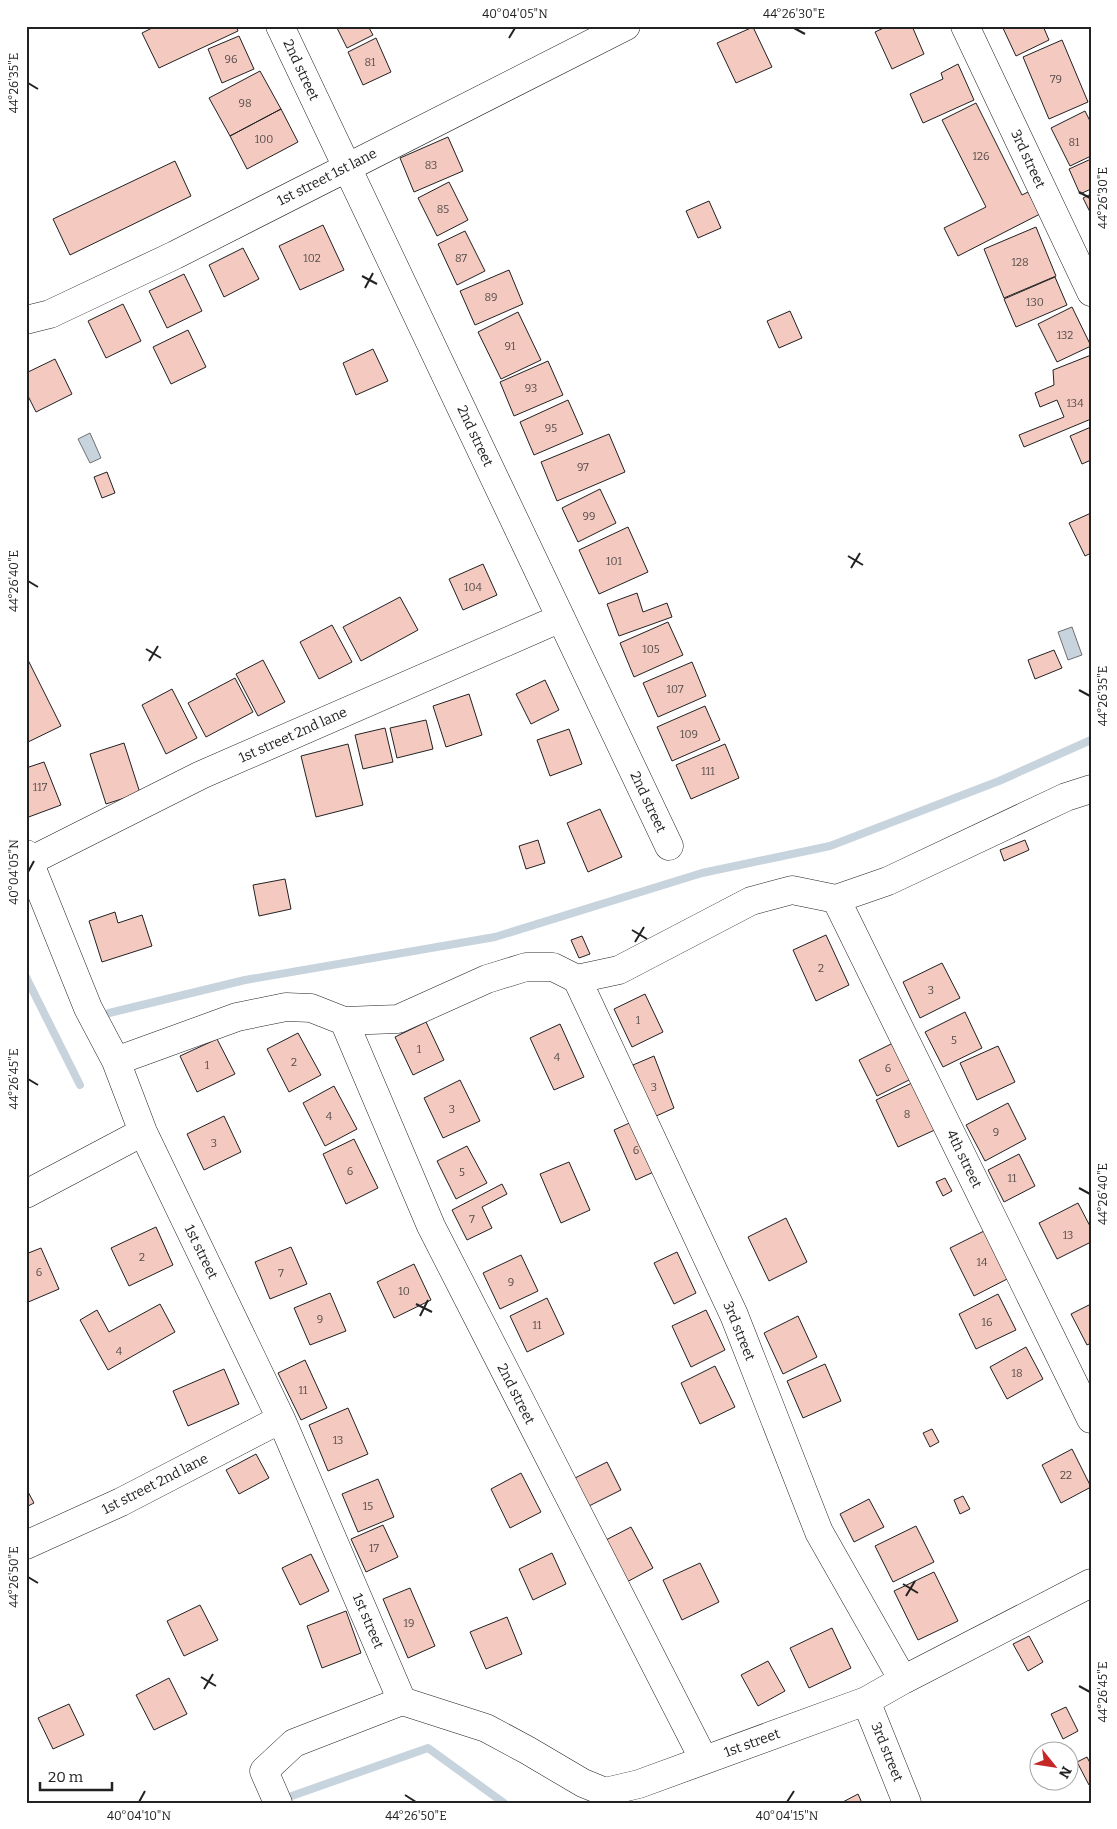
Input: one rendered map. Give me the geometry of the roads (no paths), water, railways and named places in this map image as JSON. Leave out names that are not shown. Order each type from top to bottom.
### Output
[{"type":"street","name":"2nd street","points":[[280,26],[669,846]]},
{"type":"street","name":"1st street 1st lane","points":[[26,320],[50,314],[175,255],[626,26]]},
{"type":"street","name":"3rd street","points":[[966,26],[1091,292]]},
{"type":"street","name":"1st street 2nd lane","points":[[27,859],[201,775],[561,618]]},
{"type":"street","points":[[116,1061],[236,1017],[286,1007],[311,1008],[344,1021],[398,1019],[487,979],[526,967],[553,967],[577,979],[620,970],[751,900],[792,890],[836,899],[888,881],[1066,797],[1091,790]]},
{"type":"street","name":"1st street","points":[[27,859],[88,1008],[116,1061],[143,1132],[281,1419],[402,1701],[486,1728],[583,1783],[605,1792],[640,1784],[866,1701],[903,1680],[1091,1584]]},
{"type":"street","name":"4th street","points":[[836,899],[1091,1419]]},
{"type":"street","name":"3rd street","points":[[577,979],[734,1315],[819,1532],[903,1680]]},
{"type":"street","name":"2nd street","points":[[344,1021],[431,1226],[704,1760]]},
{"type":"street","points":[[26,1194],[143,1132]]},
{"type":"street","name":"1st street 2nd lane","points":[[26,1545],[121,1502],[281,1419]]},
{"type":"street","points":[[278,1803],[264,1771],[294,1743],[402,1701]]},
{"type":"street","name":"3rd street","points":[[866,1701],[907,1803]]},
{"type":"waterway","points":[[109,1013],[245,980],[495,937],[702,873],[830,846],[999,781],[1091,740]]},
{"type":"waterway","points":[[26,977],[80,1085]]},
{"type":"waterway","points":[[286,1798],[428,1748],[504,1803]]}]
